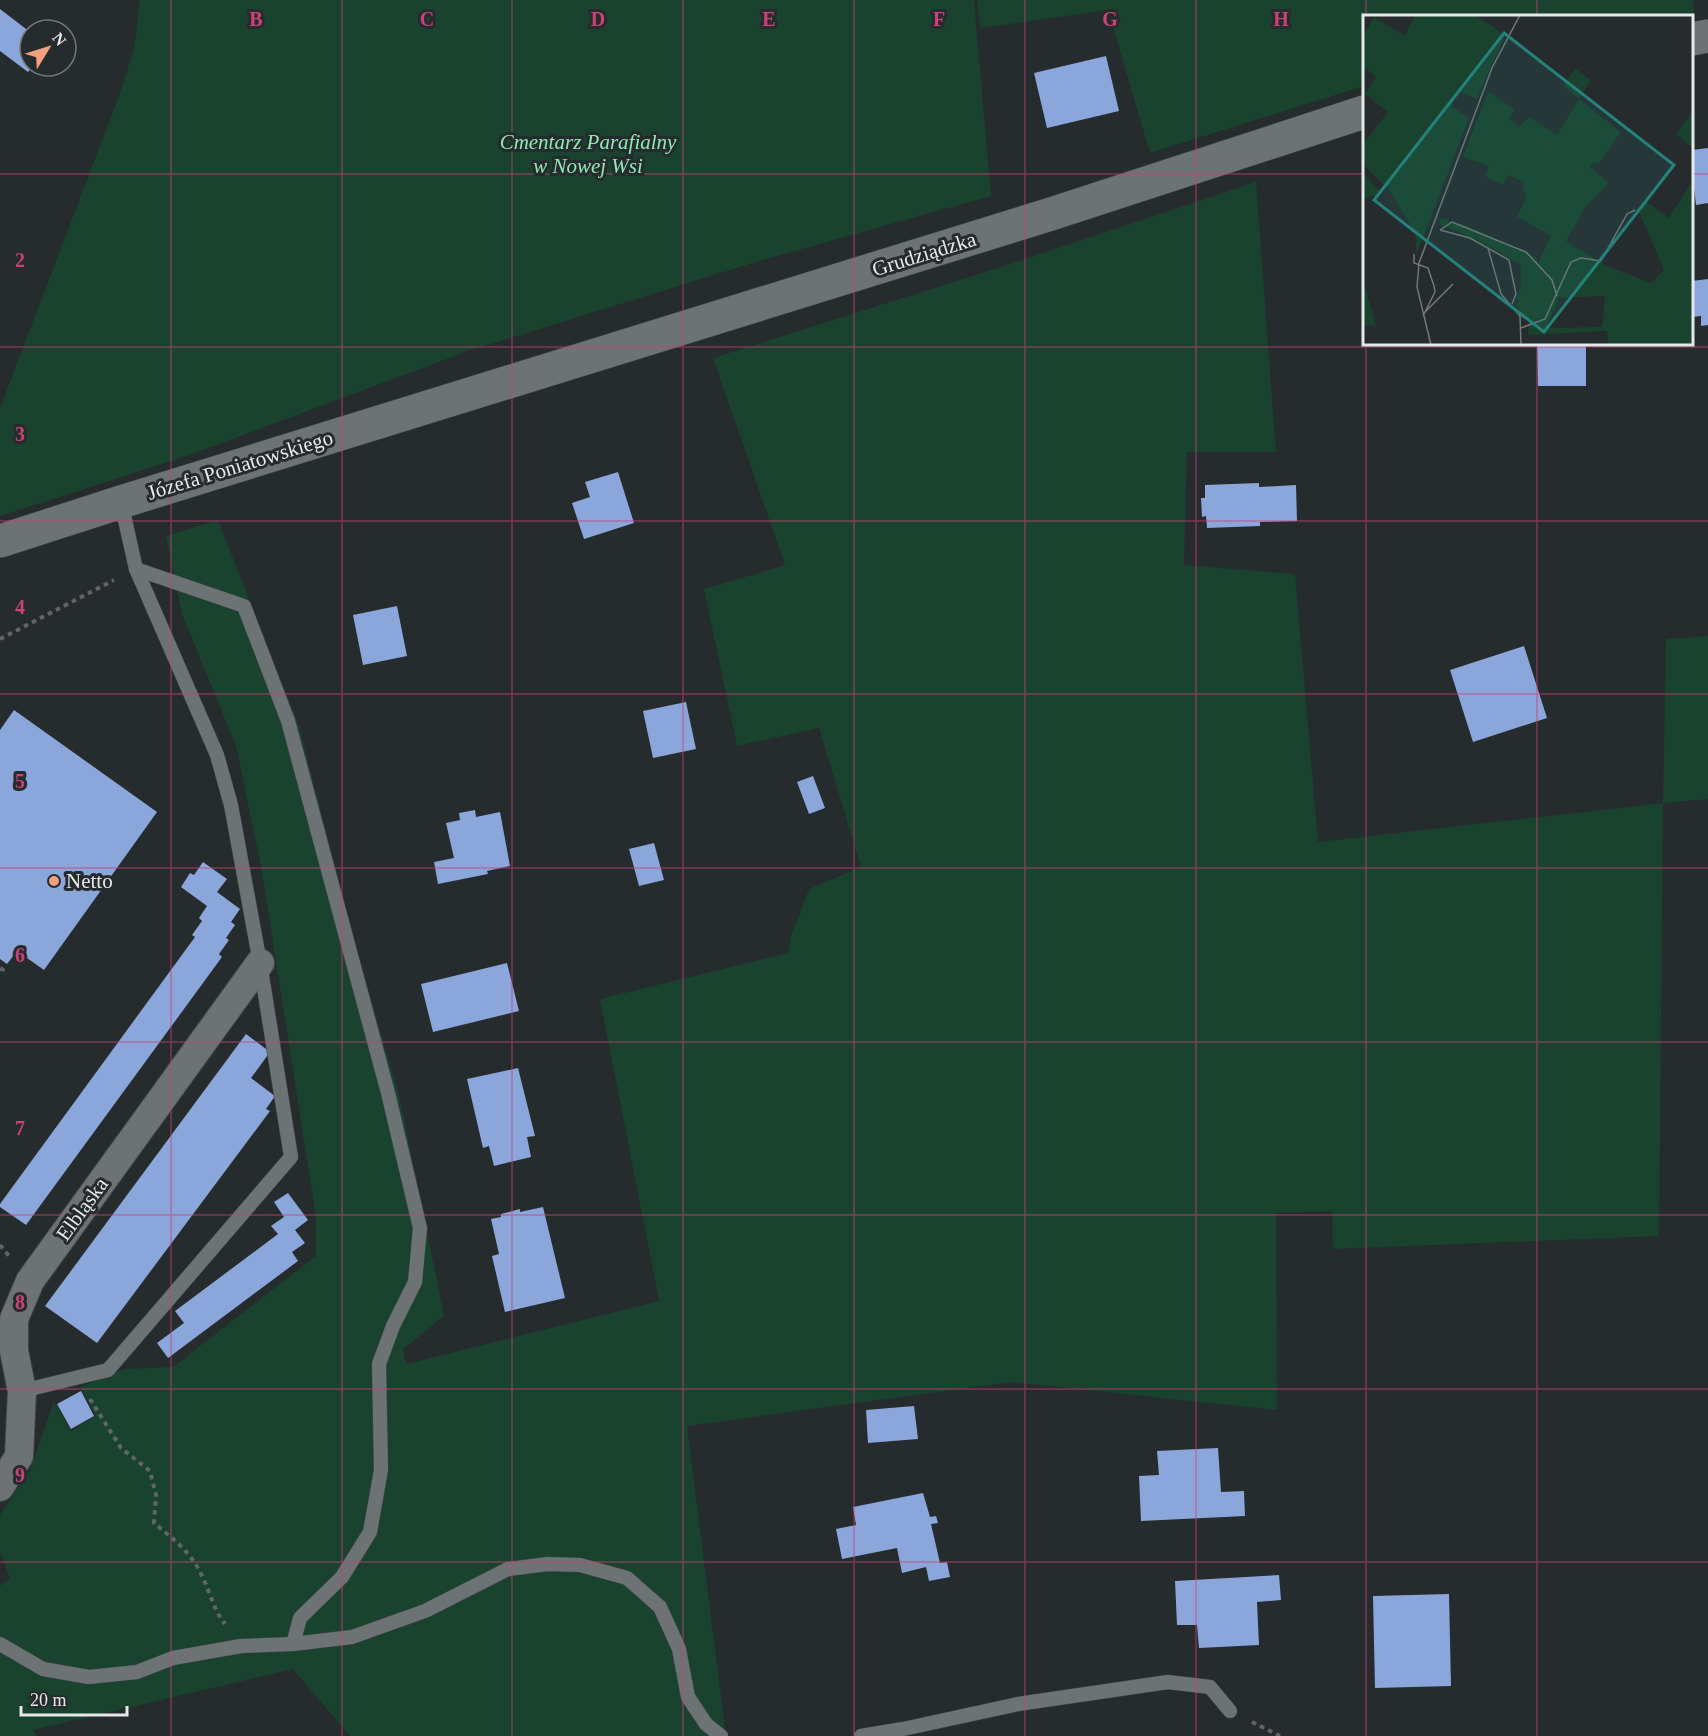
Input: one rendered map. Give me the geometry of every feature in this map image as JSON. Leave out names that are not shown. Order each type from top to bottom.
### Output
[{"type":"street","points":[[1693,39],[1708,36]]},
{"type":"street","name":"Grudziądzka","points":[[481,390],[1051,214],[1363,113]]},
{"type":"street","name":"Józefa Poniatowskiego","points":[[0,541],[481,390]]},
{"type":"street","name":"Elbląska","points":[[0,1487],[19,1456],[22,1391],[14,1351],[14,1319],[30,1281],[261,963]]},
{"type":"lane","points":[[22,1391],[108,1370],[291,1157],[261,963],[231,805],[217,755],[136,569],[121,502]]},
{"type":"lane","points":[[136,569],[244,606],[288,721],[388,1093],[420,1228],[415,1282],[393,1326],[379,1364],[381,1470],[370,1532],[342,1577],[300,1618],[294,1644]]},
{"type":"lane","points":[[0,1644],[43,1670],[89,1677],[137,1672],[173,1658],[241,1646],[294,1644],[352,1638],[425,1611],[508,1569],[548,1563],[580,1565],[627,1578],[660,1607],[679,1649],[688,1697],[706,1724],[721,1736]]},
{"type":"lane","points":[[861,1736],[1018,1704],[1168,1682],[1210,1687],[1230,1711]]},
{"type":"path","points":[[0,639],[136,569]]},
{"type":"path","points":[[0,968],[3,970],[0,973]]},
{"type":"path","points":[[77,1377],[121,1448],[150,1471],[156,1496],[154,1523],[187,1551],[201,1572],[217,1614],[241,1646]]},
{"type":"path","points":[[1230,1711],[1280,1736]]},
{"type":"green space","name":"Cmentarz Parafialny w Nowej Wsi","points":[[140,0],[974,0],[991,196],[766,259],[468,351],[187,456],[0,516],[0,408],[119,96],[134,49]]},
{"type":"green space","points":[[977,0],[1693,0],[1694,16],[1363,15],[1363,86],[1150,153],[1108,10],[980,28]]},
{"type":"green space","points":[[1256,182],[1276,452],[1187,452],[1184,565],[1295,574],[1318,842],[1663,803],[1659,1236],[1333,1249],[1332,1211],[1276,1213],[1277,1410],[1011,1382],[687,1426],[726,1736],[350,1736],[293,1669],[33,1730],[37,1736],[0,1736],[0,1586],[10,1578],[0,1552],[0,1515],[30,1470],[54,1401],[71,1431],[96,1416],[80,1387],[125,1369],[173,1367],[316,1256],[316,1217],[261,866],[236,746],[182,614],[166,536],[218,520],[299,726],[354,940],[400,1099],[444,1316],[403,1349],[406,1364],[659,1301],[600,999],[788,953],[790,939],[809,889],[861,867],[819,728],[737,746],[704,589],[785,565],[713,358],[1004,266]]},
{"type":"green space","points":[[1708,636],[1708,799],[1663,803],[1666,639]]},
{"type":"building","points":[[0,9],[18,23],[18,64],[0,51]]},
{"type":"building","points":[[1106,56],[1119,111],[1047,128],[1034,73]]},
{"type":"building","points":[[1708,148],[1708,203],[1696,205],[1693,178],[1693,150]]},
{"type":"building","points":[[1708,279],[1708,325],[1701,326],[1701,316],[1693,317],[1693,281]]},
{"type":"building","points":[[1537,345],[1586,345],[1586,386],[1538,386]]},
{"type":"building","points":[[618,472],[634,523],[584,539],[572,503],[590,497],[585,482]]},
{"type":"building","points":[[1259,483],[1259,487],[1296,485],[1297,521],[1260,522],[1260,526],[1207,528],[1206,516],[1202,517],[1201,498],[1205,498],[1205,485]]},
{"type":"building","points":[[397,606],[407,656],[363,665],[353,615]]},
{"type":"building","points":[[1524,646],[1547,718],[1473,742],[1450,670]]},
{"type":"building","points":[[686,702],[696,749],[653,758],[643,711]]},
{"type":"building","name":"Netto","points":[[14,710],[157,812],[44,970],[17,951],[7,964],[0,959],[0,730]]},
{"type":"building","points":[[813,776],[825,808],[809,814],[797,782]]},
{"type":"building","points":[[475,810],[476,817],[500,812],[510,866],[487,871],[488,874],[438,884],[434,862],[454,858],[446,823],[460,820],[459,813]]},
{"type":"building","points":[[654,843],[664,880],[639,886],[629,849]]},
{"type":"building","points":[[203,862],[227,879],[217,892],[240,909],[231,922],[235,925],[226,938],[229,940],[219,954],[222,957],[26,1225],[0,1207],[0,1204],[195,937],[192,935],[202,921],[199,918],[207,906],[181,887],[190,873],[194,875]]},
{"type":"building","points":[[507,963],[519,1011],[433,1032],[421,984]]},
{"type":"building","points":[[246,1034],[270,1052],[251,1078],[275,1096],[266,1109],[270,1111],[97,1343],[45,1306]]},
{"type":"building","points":[[518,1068],[535,1136],[527,1137],[531,1157],[494,1166],[489,1146],[483,1148],[467,1079]]},
{"type":"building","points":[[288,1193],[308,1220],[295,1230],[305,1243],[292,1252],[298,1261],[168,1358],[157,1343],[184,1323],[175,1311],[278,1234],[271,1226],[284,1217],[274,1202]]},
{"type":"building","points":[[543,1207],[565,1298],[505,1312],[492,1256],[499,1254],[491,1219],[520,1209],[520,1212]]},
{"type":"building","points":[[81,1391],[94,1416],[71,1429],[57,1404]]},
{"type":"building","points":[[914,1406],[918,1439],[868,1443],[866,1410]]},
{"type":"building","points":[[1218,1448],[1221,1492],[1244,1491],[1245,1516],[1141,1521],[1139,1476],[1159,1475],[1157,1451]]},
{"type":"building","points":[[923,1493],[930,1517],[936,1516],[938,1523],[931,1524],[940,1563],[947,1562],[950,1577],[929,1581],[926,1567],[902,1573],[897,1548],[842,1559],[836,1529],[856,1525],[853,1507]]},
{"type":"building","points":[[1279,1575],[1281,1600],[1257,1602],[1259,1645],[1199,1648],[1197,1625],[1177,1625],[1175,1581]]},
{"type":"building","points":[[1449,1594],[1451,1686],[1375,1688],[1373,1596]]},
{"type":"place","name":"Netto","points":[[54,881]]}]
